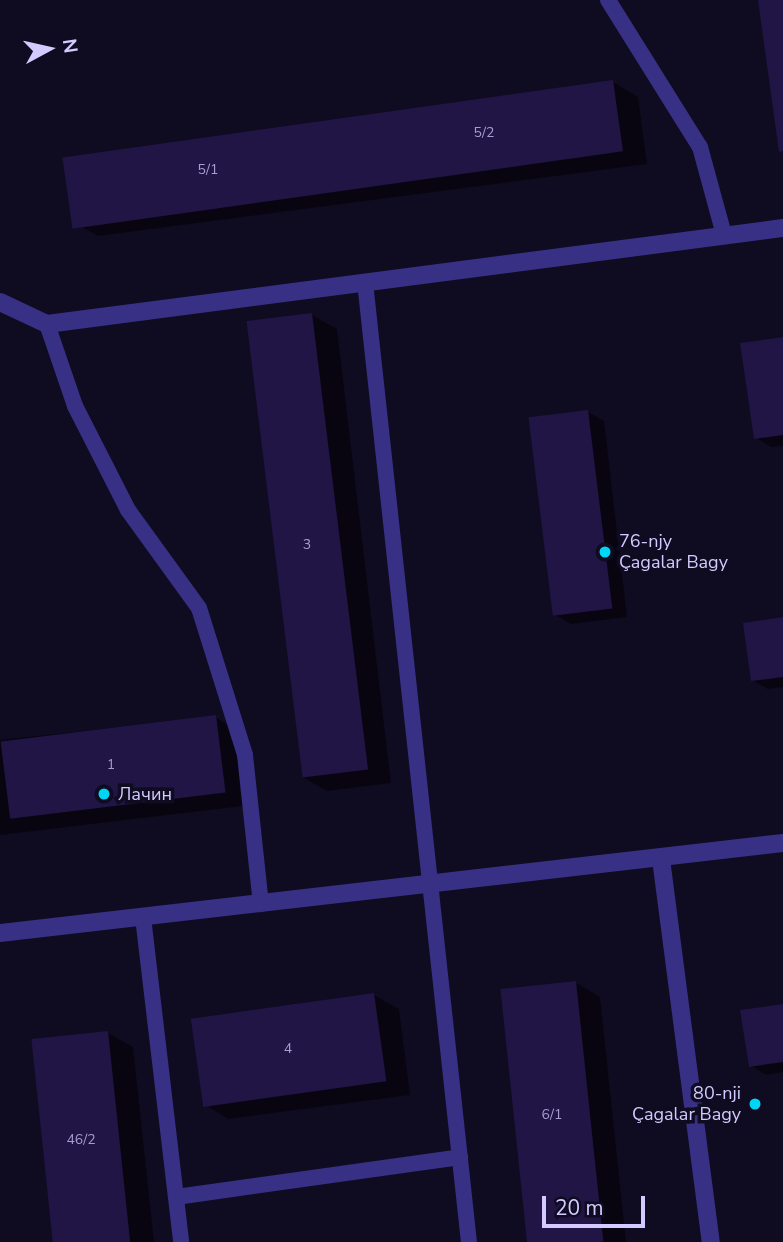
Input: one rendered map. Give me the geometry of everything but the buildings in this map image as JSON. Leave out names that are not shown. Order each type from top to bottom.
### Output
[{"type":"street","points":[[0,302],[47,324],[783,228]]},
{"type":"street","points":[[0,933],[783,843]]},
{"type":"street","points":[[660,859],[711,1242]]},
{"type":"lane","points":[[608,0],[700,147],[724,235]]},
{"type":"lane","points":[[365,282],[469,1242]]},
{"type":"lane","points":[[47,324],[75,406],[128,510],[199,608],[245,755],[261,904]]},
{"type":"lane","points":[[143,917],[181,1242]]},
{"type":"lane","points":[[176,1197],[460,1157]]},
{"type":"place","name":"76-njy Çagalar Bagy","points":[[605,552]]},
{"type":"place","name":"Лачин","points":[[104,794]]},
{"type":"place","name":"80-nji Çagalar Bagy","points":[[755,1104]]}]
